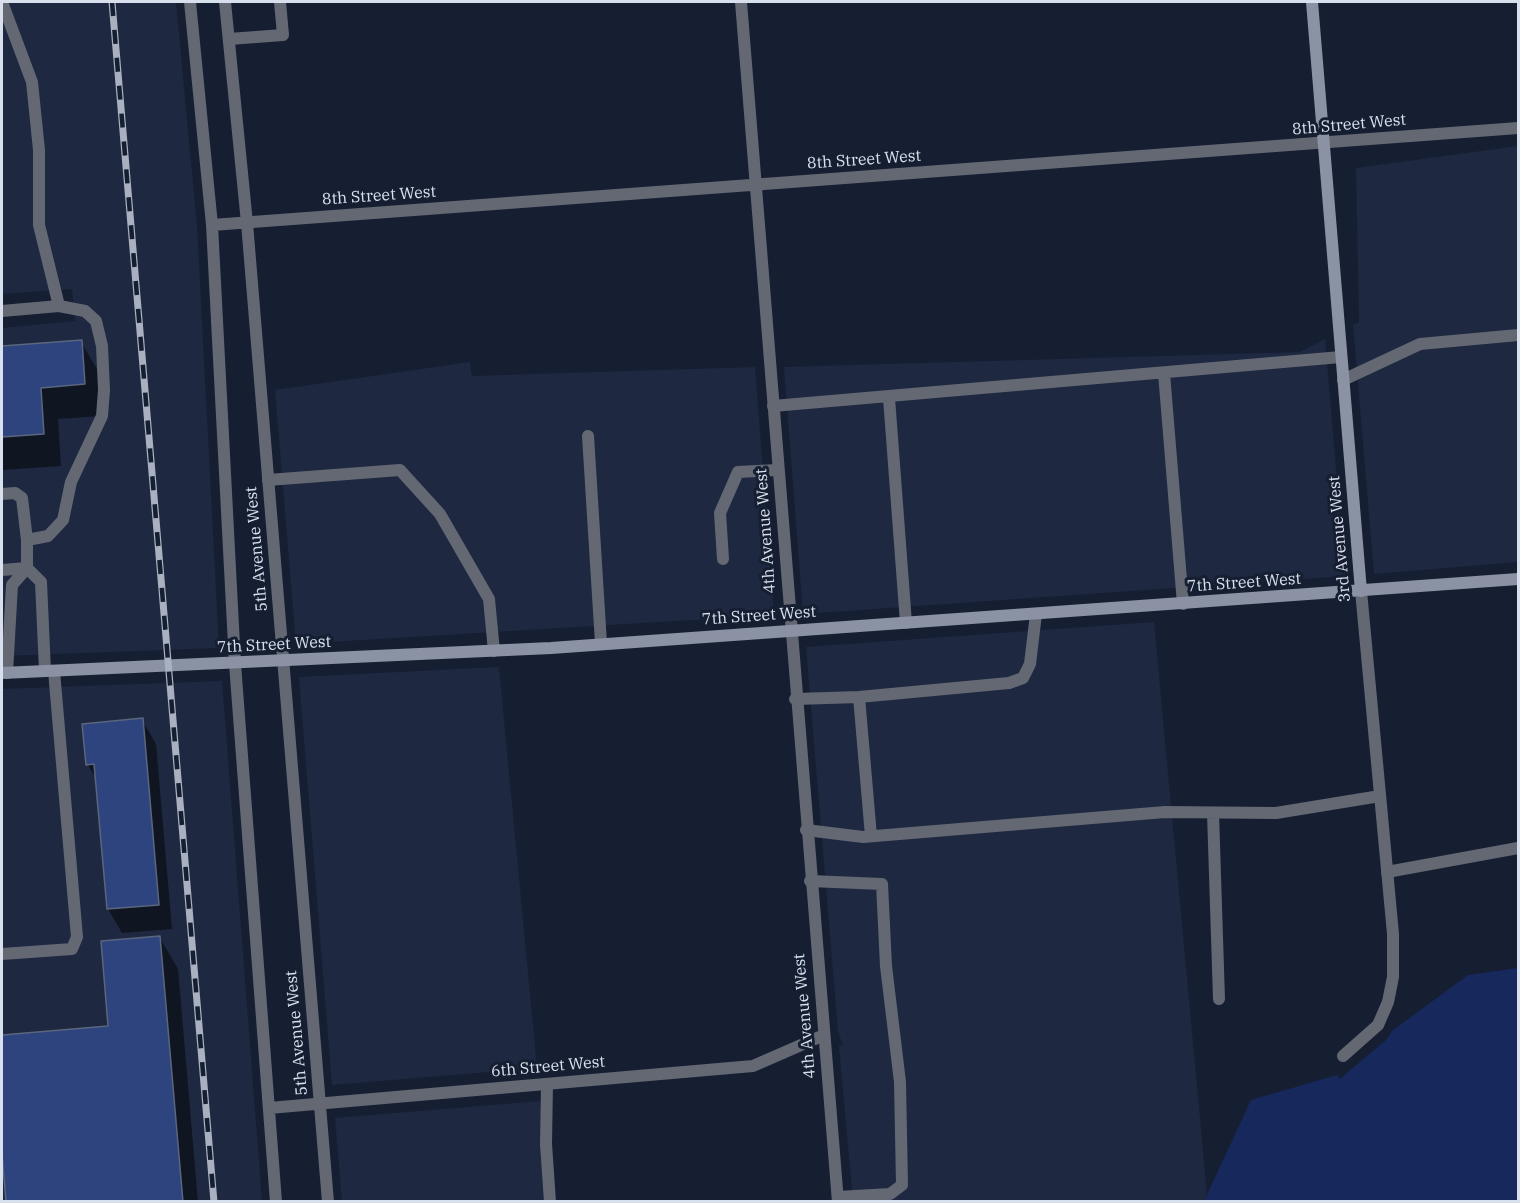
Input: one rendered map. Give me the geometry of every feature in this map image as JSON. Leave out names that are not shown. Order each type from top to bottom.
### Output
[{"type":"street","points":[[2,2],[32,82],[39,150],[39,225],[59,306]]},
{"type":"street","name":"5th Avenue West","points":[[190,2],[212,225],[235,664],[276,1202]]},
{"type":"street","name":"5th Avenue West","points":[[225,2],[247,223],[328,1202]]},
{"type":"street","points":[[229,39],[283,35],[280,2]]},
{"type":"street","name":"4th Avenue West","points":[[741,2],[795,699],[838,1199]]},
{"type":"street","name":"3rd Avenue West","points":[[1312,2],[1361,591],[1393,934],[1393,977],[1388,1002],[1378,1026],[1343,1056]]},
{"type":"street","name":"8th Street West","points":[[212,225],[1518,128]]},
{"type":"street","points":[[2,311],[59,306],[86,311],[96,321],[102,346],[102,416],[71,482],[63,520],[48,536],[27,540]]},
{"type":"street","points":[[1343,380],[1420,344],[1518,335]]},
{"type":"street","points":[[773,406],[889,398],[1341,357]]},
{"type":"street","points":[[1164,373],[1183,604]]},
{"type":"street","points":[[889,398],[906,623]]},
{"type":"street","points":[[588,436],[601,643]]},
{"type":"street","points":[[268,480],[400,470],[440,514],[489,599],[494,651]]},
{"type":"street","points":[[723,559],[720,513],[738,472],[777,470]]},
{"type":"street","points":[[2,494],[15,493],[22,498],[27,540],[27,568],[12,585],[4,673]]},
{"type":"street","points":[[2,570],[27,568],[41,582],[77,937],[72,949],[2,954]]},
{"type":"street","name":"7th Street West","points":[[4,673],[494,651],[1518,579]]},
{"type":"street","points":[[795,699],[859,697],[1009,683],[1023,678],[1030,664],[1036,614]]},
{"type":"street","points":[[859,697],[871,837]]},
{"type":"street","points":[[806,830],[871,837],[1166,812],[1276,813],[1380,796]]},
{"type":"street","points":[[1213,813],[1219,999]]},
{"type":"street","points":[[1387,872],[1518,848]]},
{"type":"street","points":[[810,881],[882,884],[886,966],[900,1082],[902,1185],[890,1194],[838,1199]]},
{"type":"street","name":"6th Street West","points":[[269,1108],[753,1066],[824,1035]]},
{"type":"street","points":[[547,1084],[546,1144],[550,1202]]},
{"type":"shaded area","points":[[2,2],[176,2],[197,226],[219,648],[2,656],[2,328],[75,321],[72,289],[2,294]]},
{"type":"shaded area","points":[[1518,146],[1518,562],[1374,574],[1353,325],[1359,322],[1356,168]]},
{"type":"shaded area","points":[[1325,339],[1345,576],[803,614],[784,367],[1300,352]]},
{"type":"shaded area","points":[[470,362],[472,376],[755,367],[774,615],[296,644],[275,390]]},
{"type":"shaded area","points":[[1154,622],[1207,1194],[1204,1201],[853,1201],[839,1046],[843,1045],[838,1032],[806,647]]},
{"type":"shaded area","points":[[499,667],[537,1068],[332,1085],[299,677]]},
{"type":"shaded area","points":[[222,681],[262,1201],[2,1201],[2,689]]},
{"type":"shaded area","points":[[1518,968],[1518,1201],[1204,1201],[1251,1100],[1337,1075],[1340,1079],[1387,1039],[1392,1031],[1468,975]]},
{"type":"shaded area","points":[[540,1101],[550,1201],[342,1201],[335,1118]]},
{"type":"building","points":[[82,340],[85,384],[41,388],[44,434],[2,437],[2,346]]},
{"type":"building","points":[[143,718],[159,905],[107,909],[94,764],[86,765],[82,724]]},
{"type":"building","points":[[160,936],[183,1202],[6,1202],[2,1153],[2,1035],[108,1026],[101,941]]},
{"type":"railway","points":[[112,2],[214,1202]]}]
